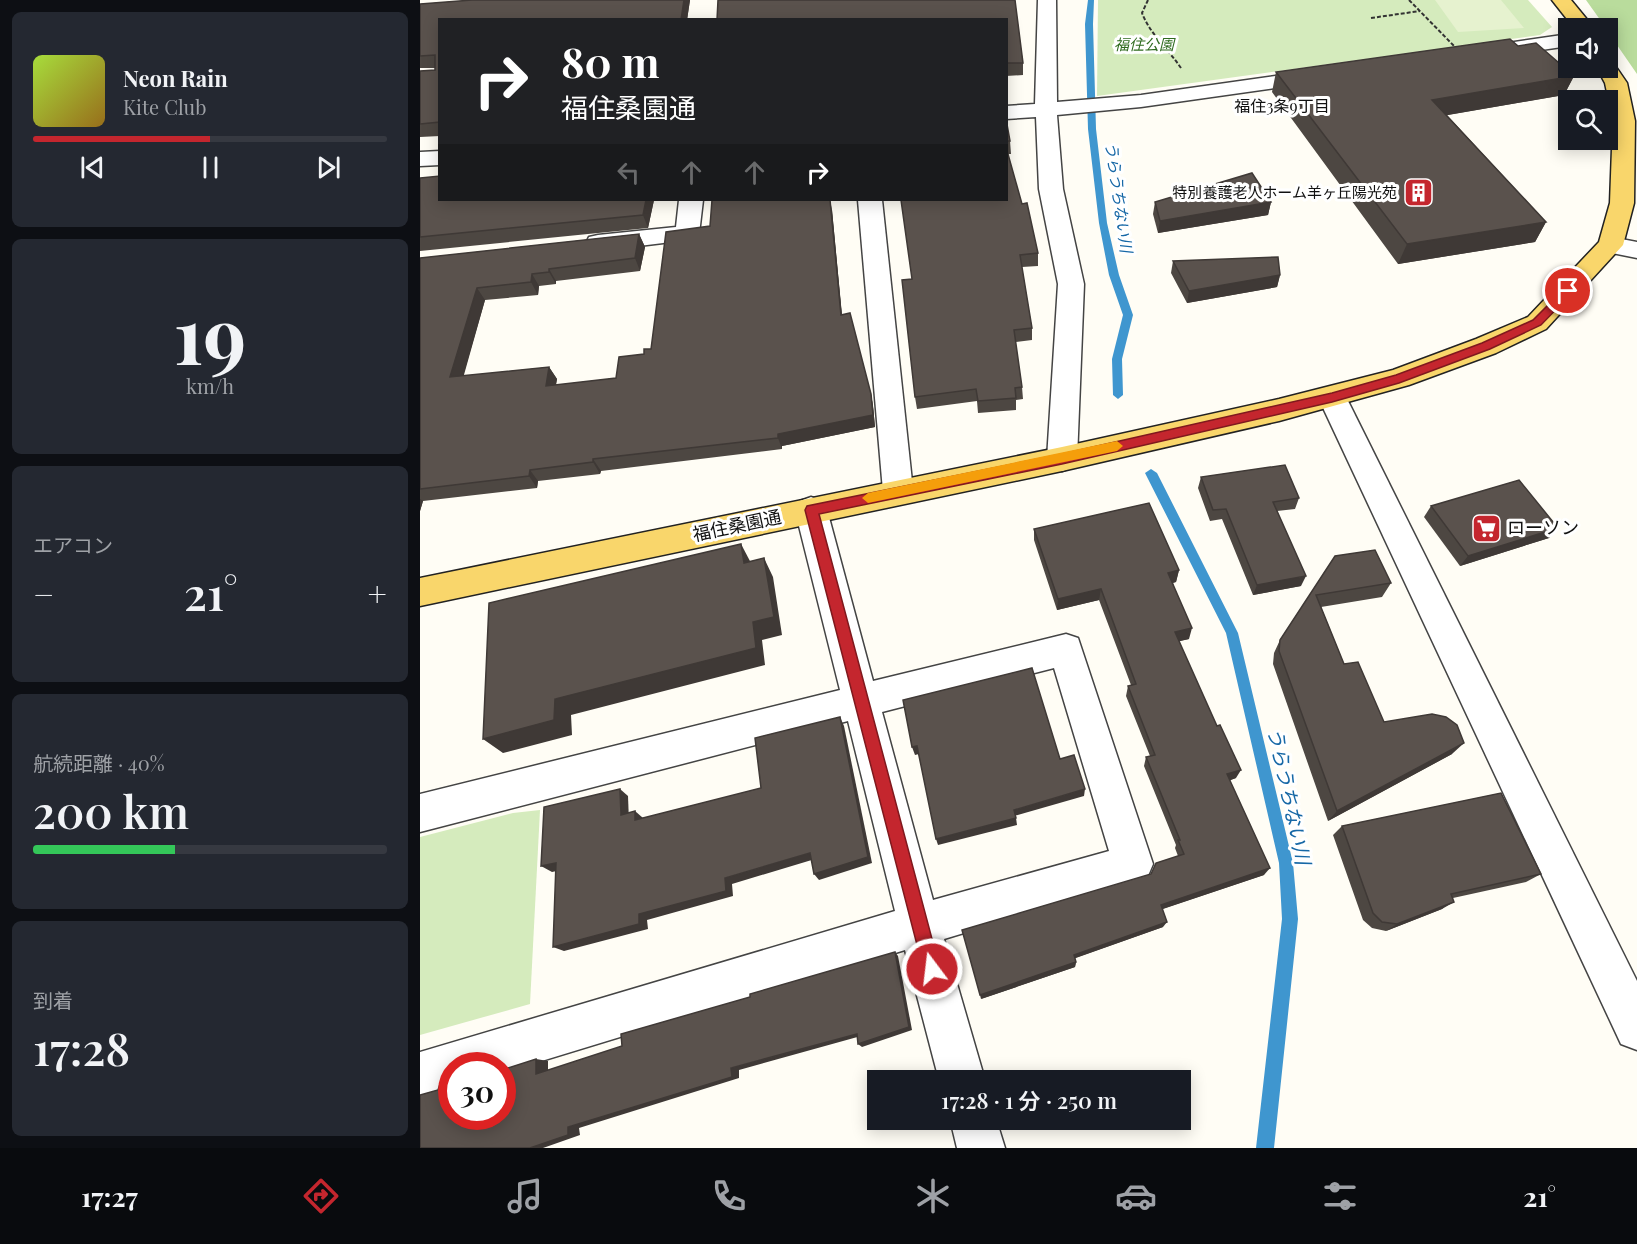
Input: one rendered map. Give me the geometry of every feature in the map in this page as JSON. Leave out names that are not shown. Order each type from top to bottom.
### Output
[{"type":"main road","points":[[1561,0],[1576,18]]},
{"type":"main road","name":"福住桑園通","points":[[420,592],[898,491],[1062,459],[1332,397],[1399,378],[1486,346],[1537,322],[1624,247],[1622,202],[1624,122],[1613,78]]},
{"type":"street","points":[[1047,0],[1046,110],[1051,189],[1071,284],[1062,459]]},
{"type":"street","points":[[1463,56],[1558,42]]},
{"type":"street","points":[[1008,113],[1078,108],[1337,73]]},
{"type":"street","points":[[420,159],[438,158]]},
{"type":"street","points":[[571,246],[687,234],[692,201]]},
{"type":"street","points":[[870,201],[898,491]]},
{"type":"street","points":[[1332,397],[1633,1011]]},
{"type":"street","points":[[811,510],[959,1070]]},
{"type":"street","points":[[420,813],[861,703],[1066,649],[1133,864],[919,925],[496,1052]]},
{"type":"street","points":[[420,1075],[438,1070]]},
{"type":"street","points":[[976,1130],[981,1148]]},
{"type":"path","points":[[1148,0],[1142,13],[1147,26],[1168,49],[1200,93]]},
{"type":"path","points":[[1409,0],[1463,56]]},
{"type":"path","points":[[1371,18],[1420,11]]},
{"type":"green space","name":"福住公園","points":[[1098,0],[1528,0],[1552,27],[1540,35],[1097,96]]},
{"type":"green space","points":[[1435,0],[1501,0],[1524,28],[1458,32]]},
{"type":"green space","points":[[1586,0],[1637,0],[1637,74],[1618,46],[1618,18],[1599,18]]},
{"type":"green space","points":[[540,810],[530,1004],[420,1035],[420,837],[513,813]]},
{"type":"building","points":[[472,0],[684,0],[681,18],[438,18],[438,122],[420,124],[420,71],[435,70],[435,55],[420,56],[420,4]]},
{"type":"building","points":[[718,0],[1015,0],[1023,63],[1008,63],[1008,18],[717,18]]},
{"type":"building","points":[[1510,39],[1518,46],[1536,43],[1558,62],[1558,78],[1562,78],[1432,100],[1546,222],[1407,244],[1276,72]]},
{"type":"building","points":[[1008,154],[1022,204],[1027,203],[1038,253],[1020,255],[1032,328],[1014,330],[1022,387],[1015,388],[1016,398],[978,401],[976,389],[915,397],[902,280],[912,279],[901,201],[1008,201]]},
{"type":"building","points":[[1252,173],[1271,202],[1160,221],[1155,202]]},
{"type":"building","points":[[438,176],[438,201],[646,201],[643,215],[420,237],[420,178]]},
{"type":"building","points":[[712,201],[830,201],[841,315],[850,313],[871,394],[873,415],[778,434],[778,438],[593,459],[593,462],[530,470],[529,476],[420,489],[420,258],[639,234],[635,258],[549,269],[549,272],[532,274],[531,282],[477,288],[450,377],[549,367],[546,386],[616,378],[619,357],[644,354],[644,349],[651,349],[666,232],[710,226]]},
{"type":"building","points":[[1278,257],[1280,275],[1189,291],[1173,261]]},
{"type":"building","points":[[1285,465],[1299,498],[1273,502],[1306,576],[1257,585],[1226,509],[1213,510],[1201,477]]},
{"type":"building","name":"ローソン","points":[[1519,480],[1558,528],[1468,556],[1431,506]]},
{"type":"building","points":[[1149,503],[1179,570],[1168,573],[1192,628],[1175,632],[1217,726],[1220,725],[1241,770],[1227,774],[1270,868],[1161,905],[1167,922],[1074,955],[1076,962],[980,995],[962,930],[1151,874],[1156,863],[1184,854],[1146,757],[1155,755],[1128,686],[1136,684],[1101,589],[1058,599],[1034,529]]},
{"type":"building","points":[[741,544],[744,563],[764,558],[774,617],[753,622],[756,648],[555,699],[554,720],[483,739],[489,603]]},
{"type":"building","points":[[1375,550],[1391,583],[1316,595],[1344,664],[1358,662],[1384,722],[1432,714],[1446,717],[1457,725],[1464,743],[1337,811],[1279,651],[1280,640],[1335,556]]},
{"type":"building","points":[[1032,668],[1060,759],[1074,755],[1085,789],[1014,810],[1016,818],[936,839],[917,746],[912,747],[903,700]]},
{"type":"building","points":[[840,717],[868,857],[814,874],[810,853],[725,878],[726,891],[639,914],[639,924],[553,947],[556,863],[541,866],[544,807],[620,789],[621,815],[635,811],[635,820],[761,788],[755,738]]},
{"type":"building","points":[[1501,793],[1541,874],[1451,894],[1454,902],[1397,924],[1382,922],[1373,913],[1342,826]]},
{"type":"building","points":[[895,952],[909,1027],[858,1044],[857,1034],[731,1068],[732,1077],[568,1127],[568,1135],[530,1148],[420,1148],[420,1095],[438,1090],[438,1130],[516,1130],[516,1065],[536,1059],[536,1074],[622,1046],[621,1034],[750,997],[750,994]]},
{"type":"waterway","name":"うらうちない川","points":[[1091,0],[1089,24],[1092,129],[1103,223],[1114,275],[1128,315],[1117,359],[1118,395]]},
{"type":"waterway","name":"うらうちない川","points":[[1151,473],[1232,633],[1286,863],[1290,919],[1265,1148]]},
{"type":"slow traffic","points":[[868,498],[1117,446]]},
{"type":"place","name":"特別養護老人ホーム羊ヶ丘陽光苑","points":[[1418,193]]},
{"type":"place","name":"ローソン","points":[[1486,528]]},
{"type":"district","name":"福住3条9丁目","points":[[1282,106]]},
{"type":"route","points":[[932,969],[811,510],[1062,459],[1332,397],[1399,378],[1486,346],[1537,322],[1568,291]]}]
